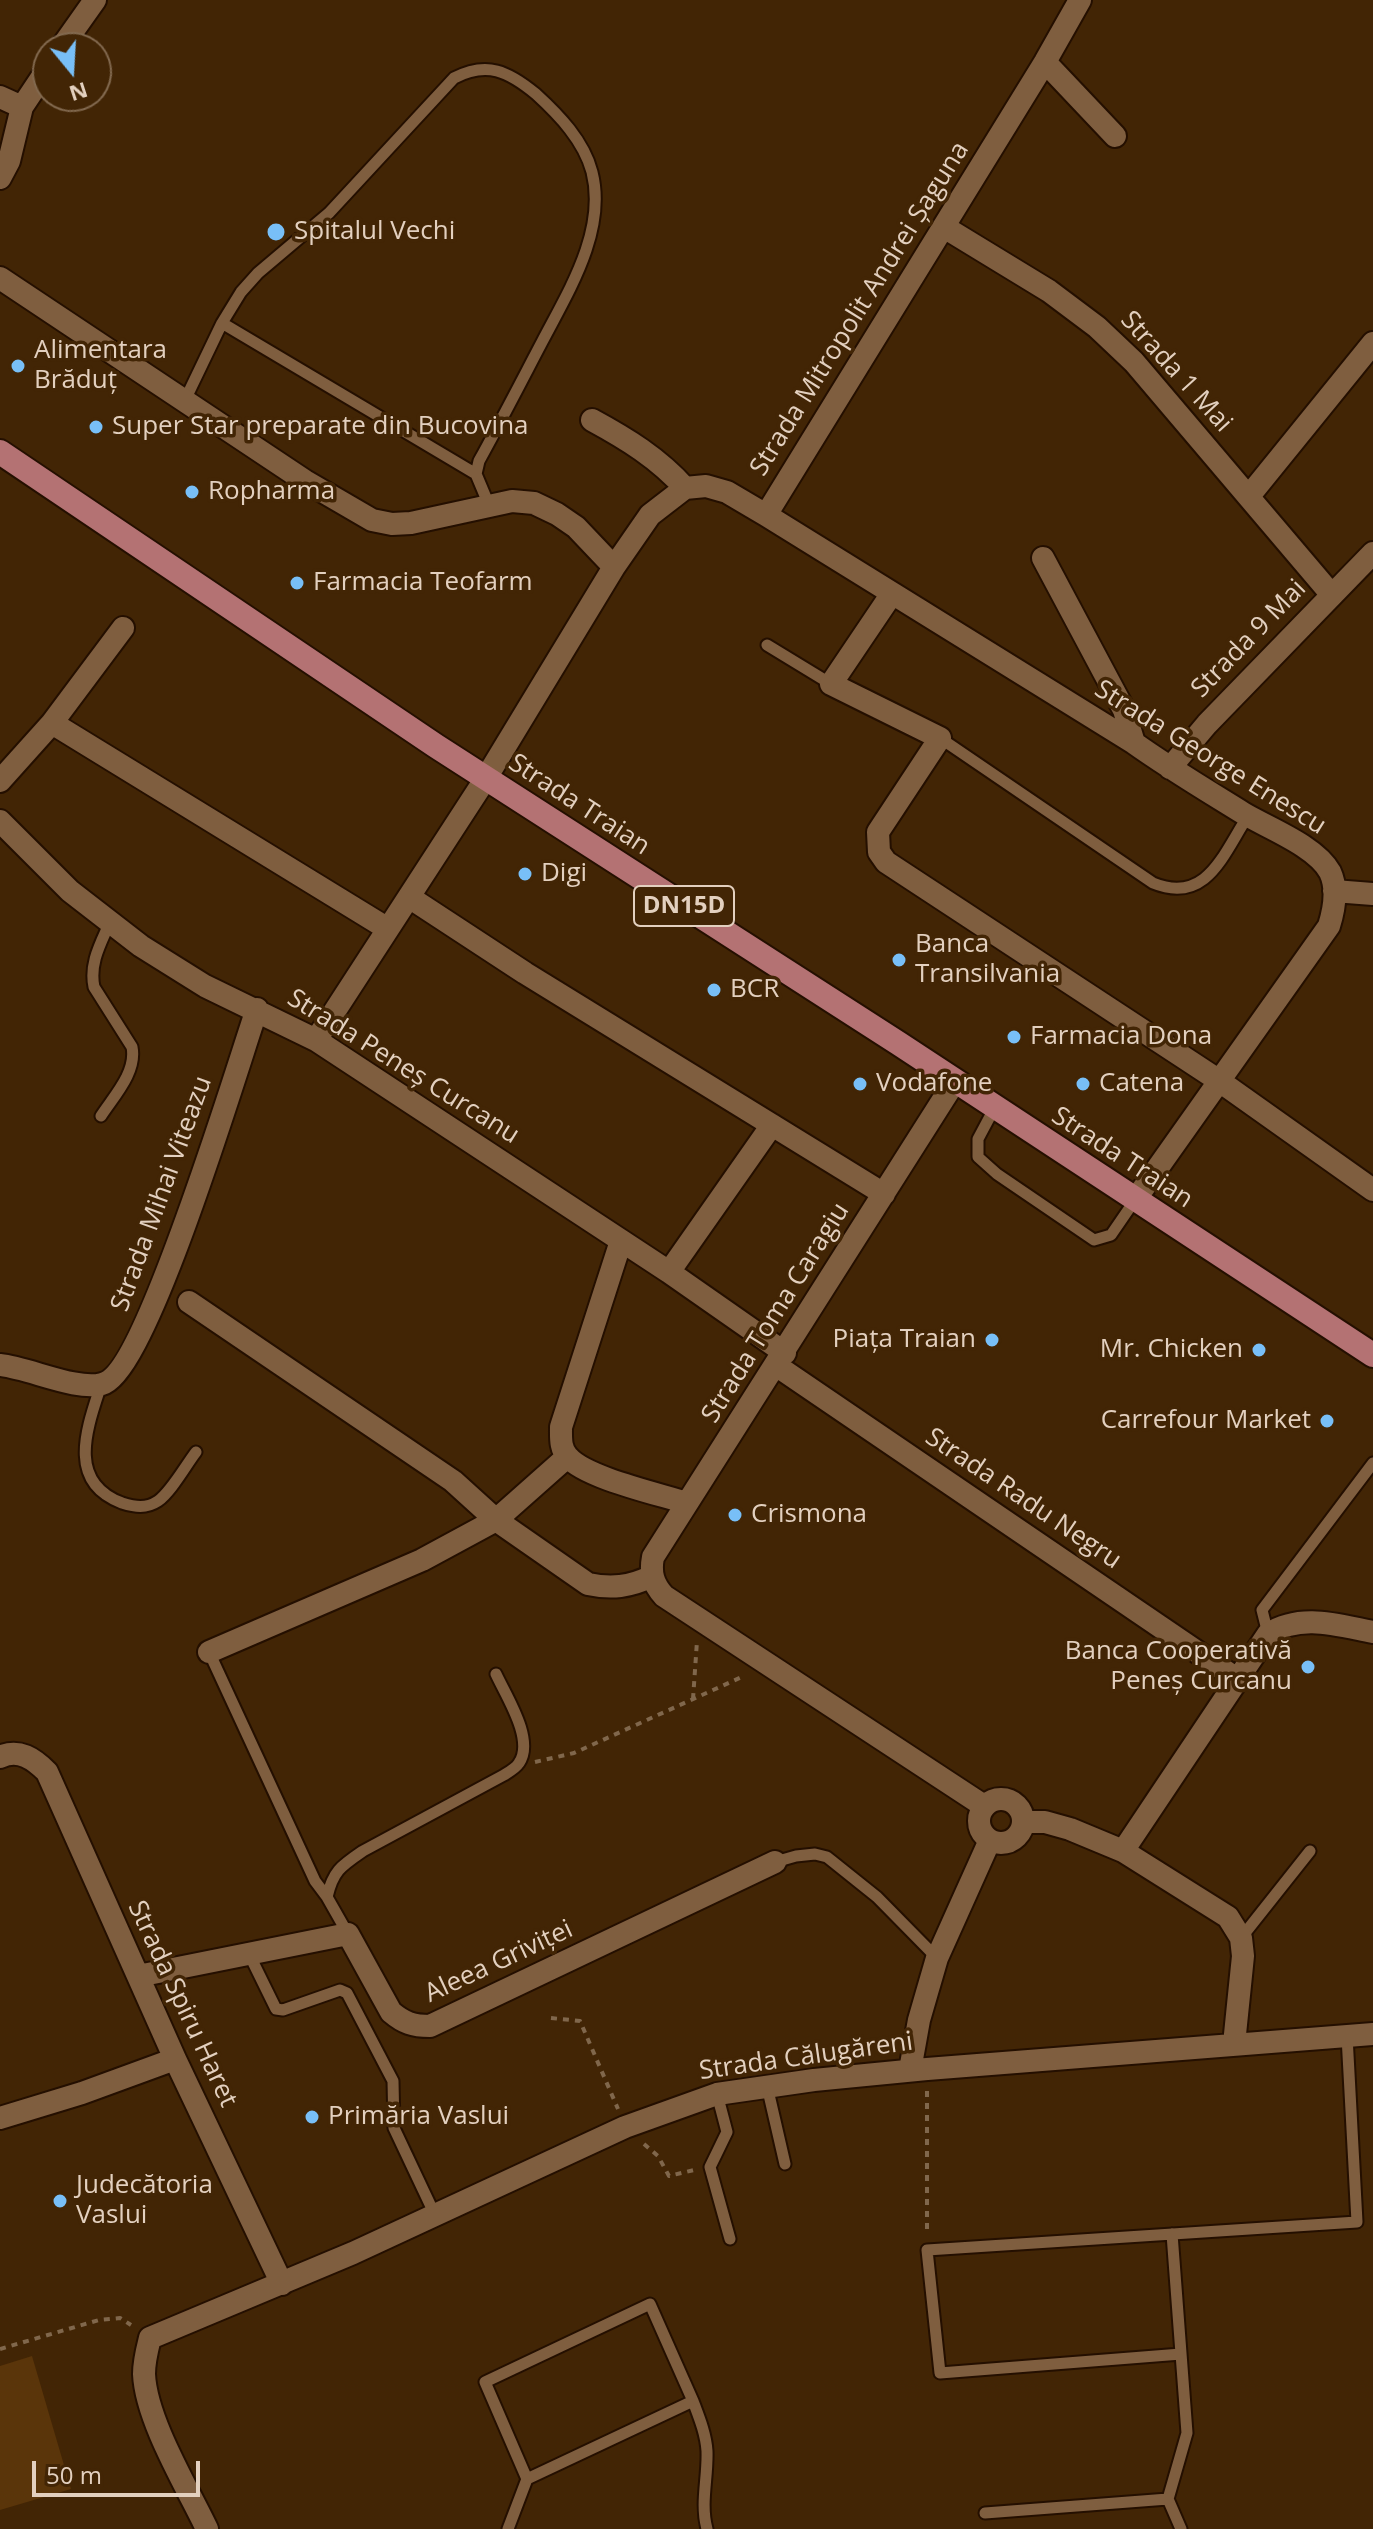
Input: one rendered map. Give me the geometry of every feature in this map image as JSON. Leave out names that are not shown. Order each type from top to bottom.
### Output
[{"type":"main road","name":"Strada Traian","points":[[0,452],[486,778],[1373,1355]]},
{"type":"street","points":[[72,32],[95,0]]},
{"type":"street","name":"Strada Mitropolit Andrei Șaguna","points":[[685,488],[706,486],[727,492],[766,515],[1080,0]]},
{"type":"street","points":[[1045,62],[1115,136]]},
{"type":"street","points":[[0,178],[9,161],[22,107],[32,92]]},
{"type":"street","points":[[0,97],[22,107]]},
{"type":"street","name":"Strada 1 Mai","points":[[944,227],[1049,291],[1097,327],[1134,362],[1331,594]]},
{"type":"street","points":[[0,278],[305,481],[372,520],[392,524],[411,523],[512,501],[534,503],[576,527],[614,567]]},
{"type":"street","points":[[1249,496],[1373,343]]},
{"type":"street","points":[[316,1040],[486,778],[614,567],[650,515],[685,488],[642,447],[592,420]]},
{"type":"street","name":"Strada George Enescu","points":[[766,515],[1170,768],[1288,837],[1319,859],[1330,873],[1334,891]]},
{"type":"street","name":"Strada 9 Mai","points":[[1170,768],[1207,724],[1373,553]]},
{"type":"street","points":[[1043,558],[1124,710],[1134,743]]},
{"type":"street","points":[[891,595],[831,684],[940,738],[878,832],[879,852],[886,862],[1218,1080],[1373,1190]]},
{"type":"street","points":[[0,781],[52,723],[123,628]]},
{"type":"street","points":[[52,723],[388,929]]},
{"type":"street","name":"Strada Peneș Curcanu","points":[[0,821],[70,891],[141,946],[205,986],[316,1040],[669,1272],[781,1359]]},
{"type":"street","points":[[1135,1200],[1329,926],[1334,908],[1334,891],[1373,894]]},
{"type":"street","points":[[409,897],[525,973],[884,1194]]},
{"type":"street","name":"Strada Mihai Viteazu","points":[[101,1385],[110,1381],[122,1368],[162,1289],[257,1009]]},
{"type":"street","name":"Strada Toma Caragiu","points":[[652,1576],[653,1557],[955,1081]]},
{"type":"street","points":[[669,1272],[772,1125]]},
{"type":"street","points":[[621,1241],[561,1427],[561,1444],[567,1457],[595,1474],[687,1503]]},
{"type":"street","points":[[189,1302],[453,1481],[496,1520],[588,1584],[605,1588],[622,1587],[652,1576],[664,1596],[984,1806]]},
{"type":"street","name":"Strada Radu Negru","points":[[781,1359],[1237,1679]]},
{"type":"street","points":[[0,1365],[83,1385],[101,1385]]},
{"type":"street","points":[[209,1652],[422,1560],[496,1520],[567,1457]]},
{"type":"street","points":[[1123,1851],[1268,1634],[1297,1621],[1322,1622],[1373,1632]]},
{"type":"street","name":"Strada Spiru Haret","points":[[0,1757],[24,1754],[47,1772],[175,2059],[282,2284]]},
{"type":"street","points":[[996,1799],[1010,1800],[1020,1808],[1024,1822],[1012,1840],[997,1843],[980,1828],[979,1821],[984,1806],[996,1799]]},
{"type":"street","points":[[1024,1822],[1045,1822],[1070,1829],[1123,1851],[1228,1917],[1241,1938],[1243,1956],[1234,2044]]},
{"type":"street","points":[[918,2069],[919,2020],[937,1958],[990,1840]]},
{"type":"street","name":"Aleea Griviței","points":[[348,1934],[391,2012],[401,2021],[414,2026],[430,2026],[775,1862]]},
{"type":"street","points":[[138,1976],[348,1934]]},
{"type":"street","name":"Strada Călugăreni","points":[[150,2338],[282,2284],[625,2127],[717,2094],[918,2069],[1373,2034]]},
{"type":"street","points":[[0,2118],[82,2093],[175,2059]]},
{"type":"street","points":[[150,2338],[144,2357],[149,2399],[160,2430],[207,2529]]},
{"type":"lane","points":[[185,400],[222,323],[241,292],[258,273],[329,213],[454,78],[470,70],[487,68],[508,74],[535,94],[576,139],[589,162],[596,195],[592,228],[580,268],[479,461],[476,474],[489,505]]},
{"type":"lane","points":[[222,323],[476,474]]},
{"type":"lane","points":[[767,645],[831,684]]},
{"type":"lane","points":[[940,738],[1153,883],[1169,890],[1196,886],[1210,875],[1248,816]]},
{"type":"lane","points":[[101,1116],[128,1074],[134,1054],[94,987],[92,976],[98,948],[110,922]]},
{"type":"lane","points":[[995,1107],[978,1139],[978,1157],[997,1174],[1094,1240],[1111,1235],[1135,1200]]},
{"type":"lane","points":[[101,1385],[83,1447],[89,1473],[102,1492],[128,1505],[144,1508],[159,1500],[196,1452]]},
{"type":"lane","points":[[1268,1634],[1262,1610],[1373,1463]]},
{"type":"lane","points":[[209,1652],[309,1867],[348,1934]]},
{"type":"lane","points":[[327,1897],[331,1878],[341,1866],[519,1764],[525,1749],[524,1737],[496,1674]]},
{"type":"lane","points":[[1241,1938],[1310,1851]]},
{"type":"lane","points":[[775,1862],[815,1854],[827,1857],[877,1897],[937,1958]]},
{"type":"lane","points":[[249,1954],[276,2009],[283,2010],[340,1990],[347,1993],[393,2081],[394,2128],[435,2215]]},
{"type":"lane","points":[[1181,2354],[940,2373],[927,2250],[1357,2222],[1347,2036]]},
{"type":"lane","points":[[767,2086],[785,2164]]},
{"type":"lane","points":[[717,2094],[727,2132],[710,2167],[730,2239]]},
{"type":"lane","points":[[1172,2234],[1187,2433],[1168,2499],[1181,2529]]},
{"type":"lane","points":[[527,2479],[485,2382],[650,2304],[703,2429],[707,2450],[702,2509],[707,2529]]},
{"type":"lane","points":[[508,2529],[527,2479],[693,2401]]},
{"type":"lane","points":[[985,2513],[1168,2499]]},
{"type":"path","points":[[693,1699],[698,1619]]},
{"type":"path","points":[[519,1764],[574,1753],[768,1665]]},
{"type":"path","points":[[551,2018],[580,2021],[625,2127]]},
{"type":"path","points":[[918,2069],[927,2250]]},
{"type":"path","points":[[658,2156],[669,2176],[710,2167]]},
{"type":"path","points":[[0,2349],[99,2320],[120,2318],[150,2338]]},
{"type":"shaded area","points":[[32,2356],[71,2489],[0,2510],[0,2366]]},
{"type":"place","name":"Spitalul Vechi","points":[[276,232]]},
{"type":"place","name":"Alimentara Brăduț","points":[[18,366]]},
{"type":"place","name":"Super Star preparate din Bucovina","points":[[96,427]]},
{"type":"place","name":"Ropharma","points":[[192,492]]},
{"type":"place","name":"Farmacia Teofarm","points":[[297,583]]},
{"type":"place","name":"Digi","points":[[525,874]]},
{"type":"place","name":"Banca Transilvania","points":[[899,960]]},
{"type":"place","name":"BCR","points":[[714,990]]},
{"type":"place","name":"Farmacia Dona","points":[[1014,1037]]},
{"type":"place","name":"Vodafone","points":[[860,1084]]},
{"type":"place","name":"Catena","points":[[1083,1084]]},
{"type":"place","name":"Piața Traian","points":[[992,1340]]},
{"type":"place","name":"Mr. Chicken","points":[[1259,1350]]},
{"type":"place","name":"Carrefour Market","points":[[1327,1421]]},
{"type":"place","name":"Crismona","points":[[735,1515]]},
{"type":"place","name":"Banca Cooperativă Peneș Curcanu","points":[[1308,1667]]},
{"type":"place","name":"Primăria Vaslui","points":[[312,2117]]},
{"type":"place","name":"Judecătoria Vaslui","points":[[60,2201]]}]
